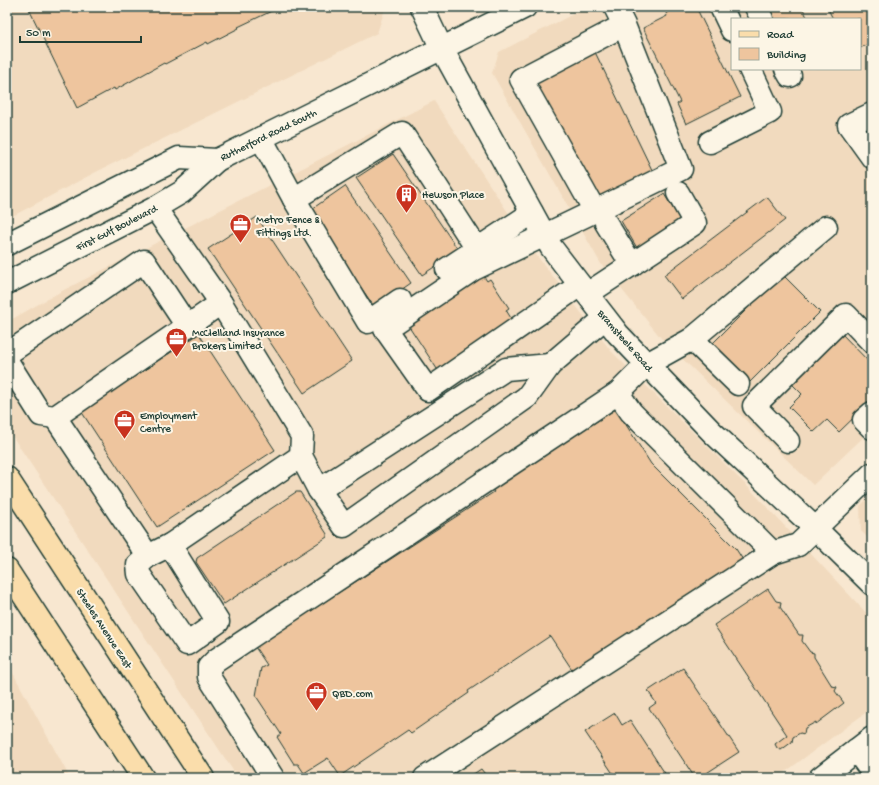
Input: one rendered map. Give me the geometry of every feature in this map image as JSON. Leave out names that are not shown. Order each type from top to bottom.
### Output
[{"type":"main road","name":"Steeles Avenue East","points":[[7,478],[203,778]]},
{"type":"main road","points":[[7,570],[121,747],[143,778]]},
{"type":"street","name":"Bramsteele Road","points":[[422,7],[442,49],[551,247],[583,290],[605,318],[712,432],[816,529],[872,584]]},
{"type":"street","name":"Rutherford Road South","points":[[7,244],[178,158],[217,160],[525,7]]},
{"type":"street","points":[[721,7],[731,28]]},
{"type":"street","points":[[756,7],[762,18]]},
{"type":"street","points":[[632,265],[601,217],[522,79],[620,16],[680,170],[601,217],[545,236],[487,262],[463,275],[385,329],[428,390],[583,290],[632,265],[695,223],[678,193]]},
{"type":"street","points":[[710,142],[770,112],[750,70]]},
{"type":"street","points":[[872,114],[849,125],[872,157]]},
{"type":"street","points":[[294,199],[402,133],[477,249]]},
{"type":"street","points":[[261,138],[294,199],[368,322],[532,213]]},
{"type":"street","name":"First Gulf Boulevard","points":[[7,283],[155,208],[182,192],[217,160]]},
{"type":"street","points":[[155,208],[221,303],[302,436],[301,456],[319,490],[344,526],[527,397],[550,364],[605,318]]},
{"type":"street","points":[[273,778],[209,677],[209,667],[216,660],[618,392],[647,364],[692,339],[826,227]]},
{"type":"street","points":[[7,354],[144,261],[187,326]]},
{"type":"street","points":[[7,361],[41,415],[55,417],[221,303]]},
{"type":"street","points":[[788,441],[754,406],[846,315],[872,342]]},
{"type":"street","points":[[692,339],[738,384]]},
{"type":"street","points":[[319,490],[506,369],[550,364]]},
{"type":"street","points":[[618,392],[631,412],[773,553]]},
{"type":"street","points":[[872,413],[864,420],[872,428]]},
{"type":"street","points":[[55,417],[148,556]]},
{"type":"street","points":[[170,545],[218,622],[186,644],[139,574],[138,565],[148,556],[170,545],[301,456]]},
{"type":"street","points":[[425,778],[773,553],[798,546],[872,474]]},
{"type":"street","points":[[820,778],[864,744],[872,772]]},
{"type":"shaded area","points":[[7,7],[384,7],[385,9],[377,33],[94,173],[7,219]]},
{"type":"shaded area","points":[[587,7],[872,7],[872,429],[813,485],[661,338],[601,264],[492,73],[499,52]]},
{"type":"shaded area","points":[[434,101],[537,256],[611,351],[748,487],[872,619],[872,708],[777,778],[238,778],[7,428],[7,322],[60,292]]},
{"type":"shaded area","points":[[872,494],[872,542],[861,531],[860,506]]},
{"type":"shaded area","points":[[7,662],[70,778],[7,778]]},
{"type":"building","points":[[28,7],[280,7],[238,27],[239,28],[208,44],[207,42],[165,64],[164,63],[115,90],[114,88],[77,108]]},
{"type":"building","points":[[677,7],[696,7],[740,97],[686,124],[677,104],[680,102],[643,28],[667,16],[666,13]]},
{"type":"building","points":[[761,7],[802,7],[808,18],[766,18]]},
{"type":"building","points":[[827,7],[872,7],[872,42],[861,48],[861,18],[832,18]]},
{"type":"building","points":[[594,50],[654,174],[601,200],[534,79]]},
{"type":"building","points":[[872,124],[872,135],[866,127]]},
{"type":"building","name":"Hewson Place","points":[[393,154],[459,251],[422,275],[356,178]]},
{"type":"building","points":[[345,186],[411,283],[375,308],[309,211]]},
{"type":"building","points":[[664,194],[684,226],[640,253],[621,221]]},
{"type":"building","points":[[767,197],[785,220],[682,299],[664,275]]},
{"type":"building","points":[[257,217],[352,361],[304,393],[208,249]]},
{"type":"building","points":[[480,271],[487,281],[490,279],[509,308],[506,310],[514,323],[439,372],[405,320]]},
{"type":"building","points":[[782,274],[820,312],[748,384],[710,346]]},
{"type":"building","points":[[840,332],[872,365],[872,400],[839,432],[827,420],[814,432],[789,407],[802,394],[790,382]]},
{"type":"building","points":[[199,334],[275,450],[157,527],[81,411]]},
{"type":"building","points":[[616,409],[651,464],[736,549],[743,560],[575,674],[550,636],[468,691],[469,693],[411,733],[408,730],[340,776],[328,758],[304,773],[298,764],[294,764],[277,737],[281,734],[256,696],[261,668],[267,665],[255,647],[494,492],[492,489]]},
{"type":"building","points":[[296,492],[300,492],[327,534],[327,537],[224,604],[196,562],[197,558]]},
{"type":"building","points":[[768,589],[776,601],[781,602],[780,607],[799,635],[803,635],[802,641],[810,652],[814,653],[814,657],[832,686],[837,687],[835,691],[844,703],[816,724],[816,722],[805,728],[804,734],[800,733],[793,737],[792,742],[781,750],[777,748],[775,744],[787,735],[714,625]]},
{"type":"building","points":[[683,668],[739,752],[699,778],[695,778],[649,708],[656,703],[648,691]]},
{"type":"building","points":[[615,713],[622,725],[630,720],[668,778],[616,778],[585,732]]},
{"type":"building","points":[[481,769],[488,778],[465,778],[468,775],[469,777]]},
{"type":"place","name":"Hewson Place","points":[[407,214]]},
{"type":"place","name":"Metro Fence & Fittings Ltd.","points":[[240,244]]},
{"type":"place","name":"McClelland Insurance Brokers Limited","points":[[177,358]]},
{"type":"place","name":"Employment Centre","points":[[124,440]]},
{"type":"place","name":"QBD.com","points":[[316,712]]}]
